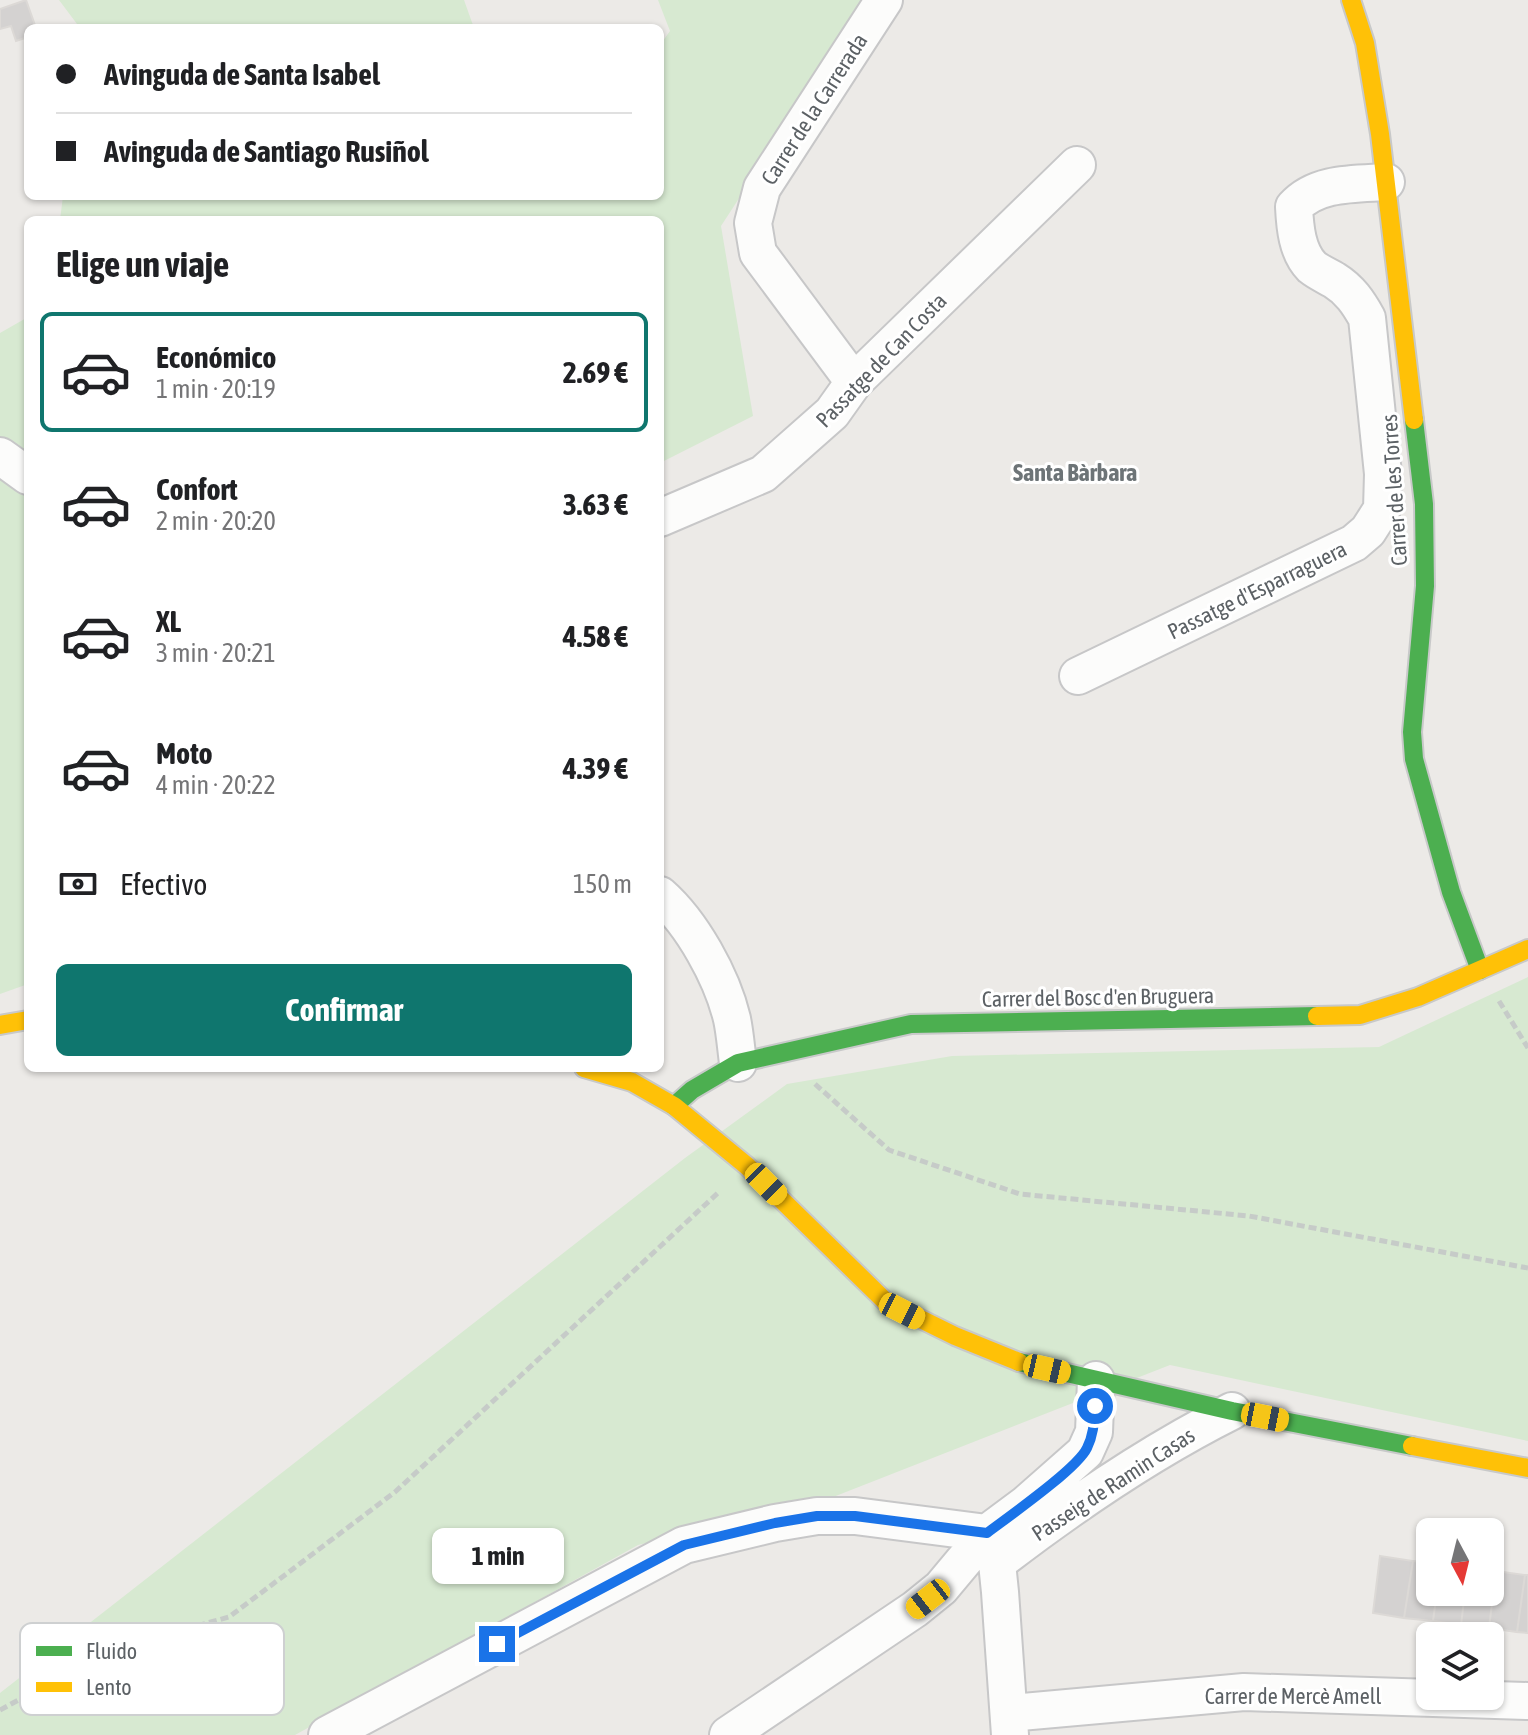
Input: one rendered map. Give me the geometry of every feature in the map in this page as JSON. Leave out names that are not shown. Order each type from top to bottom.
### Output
[{"type":"street","name":"Carrer de la Carrerada","points":[[854,382],[758,253],[753,223],[762,188],[884,0]]},
{"type":"street","name":"Carrer de les Torres","points":[[1351,0],[1365,43],[1386,182],[1424,504],[1425,586],[1412,732],[1414,759],[1451,892],[1480,970]]},
{"type":"street","name":"Passatge de Can Costa","points":[[664,516],[763,474],[832,413],[854,382],[1077,165]]},
{"type":"street","name":"Passatge d'Esparraguera","points":[[1078,676],[1354,543],[1368,531],[1382,509],[1383,474],[1367,318],[1357,299],[1341,284],[1312,267],[1305,257],[1299,245],[1294,207],[1304,195],[1333,186],[1386,182]]},
{"type":"street","points":[[0,456],[24,473]]},
{"type":"street","points":[[664,898],[674,907],[700,945],[725,997],[732,1020],[738,1063]]},
{"type":"street","name":"Carrer del Bosc d'en Bruguera","points":[[674,1106],[692,1090],[738,1063],[911,1024],[1360,1015],[1418,997],[1528,949]]},
{"type":"street","points":[[0,1025],[24,1021]]},
{"type":"street","points":[[598,1072],[632,1082],[674,1106],[747,1166],[886,1302],[955,1336],[1022,1363],[1232,1411],[1528,1468]]},
{"type":"street","points":[[728,1735],[915,1609],[992,1548],[1026,1504],[1085,1452],[1094,1432],[1096,1380]]},
{"type":"street","name":"Passeig de Ramin Casas","points":[[992,1548],[1061,1514],[1116,1476],[1232,1411]]},
{"type":"street","points":[[327,1735],[684,1545],[775,1523],[817,1516],[855,1516],[992,1548]]},
{"type":"street","points":[[992,1548],[1010,1724]]},
{"type":"street","name":"Carrer de Mercè Amell","points":[[1010,1724],[1244,1692],[1528,1701]]},
{"type":"path","points":[[1480,970],[1528,1048]]},
{"type":"path","points":[[780,1054],[889,1150],[1020,1194],[1249,1216],[1528,1268]]},
{"type":"path","points":[[207,1623],[229,1617],[395,1492],[747,1166]]},
{"type":"path","points":[[0,1710],[20,1699]]},
{"type":"green space","points":[[59,0],[464,0],[473,24],[77,24]]},
{"type":"green space","points":[[658,0],[868,0],[721,226],[753,416],[664,461],[664,216],[60,216],[62,200],[664,200],[664,39],[670,31]]},
{"type":"green space","points":[[24,319],[24,985],[0,994],[0,333]]},
{"type":"green space","points":[[1528,977],[1528,1441],[1170,1365],[823,1501],[638,1545],[295,1735],[0,1735],[0,1693],[20,1677],[20,1715],[284,1715],[284,1623],[90,1623],[685,1158],[787,1084],[952,1056],[1379,1047]]},
{"type":"building","points":[[26,0],[35,24],[24,24],[24,38],[16,41],[11,26],[0,29],[0,9]]},
{"type":"building","points":[[1380,1556],[1413,1561],[1404,1618],[1373,1613]]},
{"type":"building","points":[[1413,1561],[1416,1561],[1416,1606],[1435,1606],[1433,1621],[1404,1618]]},
{"type":"building","points":[[1504,1572],[1525,1575],[1517,1632],[1504,1630],[1504,1622],[1490,1622],[1492,1606],[1504,1606]]},
{"type":"building","points":[[1525,1575],[1528,1575],[1528,1633],[1517,1632]]},
{"type":"building","points":[[1435,1606],[1463,1606],[1461,1622],[1433,1621]]},
{"type":"building","points":[[1463,1606],[1492,1606],[1490,1622],[1461,1622]]},
{"type":"traffic: fast","points":[[1414,420],[1424,504],[1425,586],[1412,732],[1414,759],[1451,892],[1480,970]]},
{"type":"traffic: fast","points":[[674,1106],[692,1090],[738,1063],[911,1024],[1317,1016]]},
{"type":"traffic: fast","points":[[1019,1362],[1232,1411],[1412,1446]]},
{"type":"traffic: slow","points":[[1351,0],[1365,43],[1380,134],[1414,420]]},
{"type":"traffic: slow","points":[[1317,1016],[1360,1015],[1418,997],[1528,949]]},
{"type":"traffic: slow","points":[[0,1025],[24,1021]]},
{"type":"traffic: slow","points":[[598,1072],[632,1082],[674,1106],[747,1166],[886,1302],[955,1336],[1019,1362]]},
{"type":"traffic: slow","points":[[1412,1446],[1528,1468]]},
{"type":"district","name":"Santa Bàrbara","points":[[1075,473]]},
{"type":"route","points":[[497,1644],[684,1545],[775,1523],[817,1516],[855,1516],[987,1533],[1026,1504],[1085,1452],[1094,1432],[1095,1406]]}]
